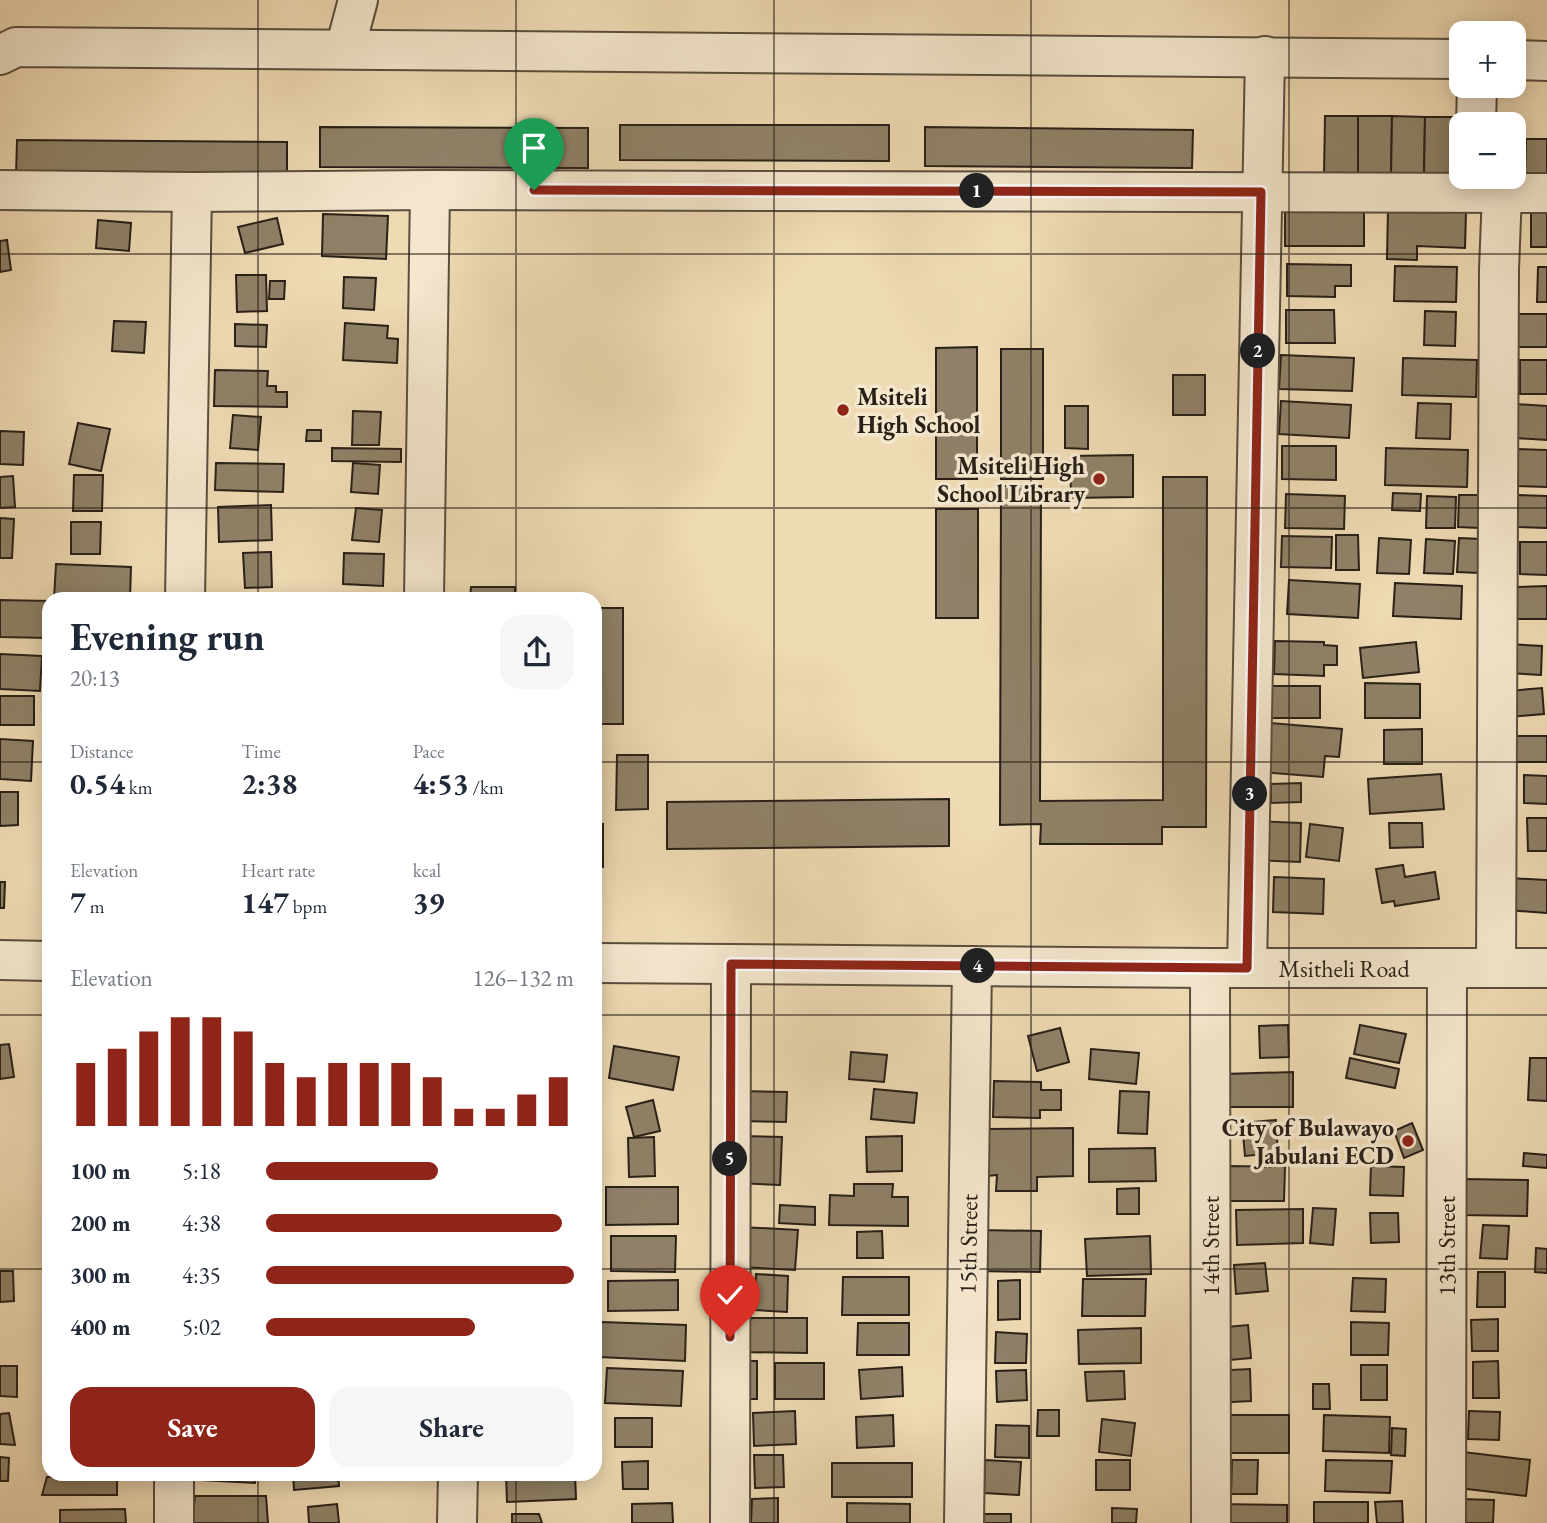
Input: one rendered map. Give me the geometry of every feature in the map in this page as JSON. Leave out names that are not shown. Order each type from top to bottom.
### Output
[{"type":"street","points":[[345,49],[358,0]]},
{"type":"street","points":[[0,55],[16,47],[1449,60]]},
{"type":"street","name":"14th Street","points":[[1211,1523],[1229,968],[1265,57]]},
{"type":"street","points":[[1526,60],[1547,61]]},
{"type":"street","points":[[0,190],[1261,192],[1449,188]]},
{"type":"street","points":[[1485,189],[1499,269],[1496,968]]},
{"type":"street","points":[[1506,189],[1547,193]]},
{"type":"street","points":[[424,592],[430,190]]},
{"type":"street","points":[[185,592],[192,192]]},
{"type":"street","points":[[0,960],[42,961]]},
{"type":"street","name":"Msitheli Road","points":[[602,963],[1547,968]]},
{"type":"street","points":[[730,1523],[731,964]]},
{"type":"street","name":"15th Street","points":[[964,1523],[972,966]]},
{"type":"street","name":"13th Street","points":[[1446,1523],[1447,968]]},
{"type":"street","points":[[173,1523],[174,1481]]},
{"type":"street","points":[[457,1481],[457,1523]]},
{"type":"building","points":[[1325,116],[1358,116],[1358,176],[1324,176]]},
{"type":"building","points":[[1358,116],[1392,116],[1391,177],[1358,176]]},
{"type":"building","points":[[1392,116],[1425,117],[1424,177],[1391,177]]},
{"type":"building","points":[[1425,117],[1449,117],[1449,177],[1424,177]]},
{"type":"building","points":[[620,125],[889,125],[889,161],[620,160]]},
{"type":"building","points":[[320,127],[588,128],[588,168],[320,167]]},
{"type":"building","points":[[925,127],[1193,130],[1192,168],[925,166]]},
{"type":"building","points":[[1526,139],[1547,139],[1547,178],[1526,178]]},
{"type":"building","points":[[17,140],[287,142],[287,178],[16,176]]},
{"type":"building","points":[[1285,209],[1364,209],[1364,246],[1285,246]]},
{"type":"building","points":[[1388,209],[1466,211],[1465,248],[1417,246],[1417,260],[1387,259]]},
{"type":"building","points":[[1531,212],[1547,212],[1547,247],[1531,247]]},
{"type":"building","points":[[323,214],[388,216],[386,259],[322,256]]},
{"type":"building","points":[[277,218],[283,244],[245,253],[238,227]]},
{"type":"building","points":[[98,220],[131,223],[129,251],[96,248]]},
{"type":"building","points":[[7,240],[11,270],[0,272],[0,241]]},
{"type":"building","points":[[1287,264],[1351,265],[1351,286],[1335,286],[1335,297],[1287,296]]},
{"type":"building","points":[[1395,266],[1457,267],[1456,302],[1394,301]]},
{"type":"building","points":[[1538,267],[1547,267],[1547,302],[1537,302]]},
{"type":"building","points":[[236,275],[266,275],[267,311],[237,312]]},
{"type":"building","points":[[344,277],[376,278],[374,310],[343,308]]},
{"type":"building","points":[[270,281],[285,281],[284,299],[269,299]]},
{"type":"building","points":[[1286,310],[1334,310],[1335,343],[1286,343]]},
{"type":"building","points":[[1425,311],[1456,312],[1455,346],[1424,345]]},
{"type":"building","points":[[1516,314],[1547,314],[1547,347],[1516,347]]},
{"type":"building","points":[[114,321],[146,322],[144,353],[112,351]]},
{"type":"building","points":[[345,323],[388,326],[387,338],[398,339],[397,363],[343,360]]},
{"type":"building","points":[[235,324],[267,325],[266,347],[235,346]]},
{"type":"building","points":[[977,347],[977,479],[936,479],[936,348]]},
{"type":"building","points":[[1001,349],[1043,349],[1043,479],[1001,479]]},
{"type":"building","points":[[1281,355],[1354,358],[1352,391],[1279,389]]},
{"type":"building","points":[[1403,358],[1477,360],[1476,397],[1402,395]]},
{"type":"building","points":[[1520,360],[1547,360],[1547,394],[1520,394]]},
{"type":"building","points":[[215,370],[268,371],[267,386],[276,386],[276,392],[287,392],[287,407],[214,406]]},
{"type":"building","points":[[1173,375],[1205,375],[1205,415],[1173,415]]},
{"type":"building","points":[[1281,401],[1351,405],[1349,438],[1279,434]]},
{"type":"building","points":[[1418,403],[1451,404],[1450,439],[1416,438]]},
{"type":"building","points":[[1516,404],[1547,406],[1547,440],[1515,438]]},
{"type":"building","points":[[1065,406],[1088,406],[1088,449],[1065,448]]},
{"type":"building","points":[[353,411],[381,412],[379,445],[352,445]]},
{"type":"building","points":[[233,415],[261,417],[258,450],[230,448]]},
{"type":"building","points":[[78,423],[110,429],[101,471],[69,464]]},
{"type":"building","points":[[307,430],[321,430],[321,441],[306,441]]},
{"type":"building","points":[[0,431],[24,432],[23,465],[0,464]]},
{"type":"building","points":[[1282,446],[1336,446],[1336,480],[1282,479]]},
{"type":"building","points":[[332,448],[401,449],[401,462],[332,461]]},
{"type":"building","points":[[1386,448],[1468,450],[1467,487],[1385,485]]},
{"type":"building","points":[[1516,449],[1547,450],[1547,487],[1515,486]]},
{"type":"building","points":[[1133,455],[1133,497],[1071,498],[1070,456]]},
{"type":"building","points":[[216,463],[284,464],[283,492],[215,490]]},
{"type":"building","points":[[353,463],[380,465],[378,494],[351,492]]},
{"type":"building","points":[[74,475],[103,475],[102,511],[73,511]]},
{"type":"building","points":[[13,476],[15,507],[0,508],[0,477]]},
{"type":"building","points":[[1163,477],[1207,477],[1206,827],[1162,827],[1162,844],[1040,844],[1041,824],[1000,825],[1001,486],[1041,486],[1040,801],[1163,800]]},
{"type":"building","points":[[1393,493],[1421,494],[1420,511],[1392,510]]},
{"type":"building","points":[[1286,494],[1345,496],[1344,529],[1285,528]]},
{"type":"building","points":[[1459,495],[1480,495],[1479,528],[1458,527]]},
{"type":"building","points":[[1518,495],[1547,496],[1547,528],[1517,527]]},
{"type":"building","points":[[1427,496],[1456,497],[1455,528],[1426,528]]},
{"type":"building","points":[[271,505],[272,540],[219,542],[218,507]]},
{"type":"building","points":[[356,508],[382,510],[379,542],[352,540]]},
{"type":"building","points":[[936,509],[978,509],[978,618],[936,618]]},
{"type":"building","points":[[0,518],[14,519],[12,558],[0,558]]},
{"type":"building","points":[[71,522],[101,522],[100,554],[71,554]]},
{"type":"building","points":[[1336,535],[1358,535],[1359,570],[1336,570]]},
{"type":"building","points":[[1282,536],[1332,537],[1331,568],[1281,567]]},
{"type":"building","points":[[1379,538],[1411,540],[1409,574],[1377,573]]},
{"type":"building","points":[[1459,538],[1481,539],[1479,573],[1457,572]]},
{"type":"building","points":[[1426,539],[1455,541],[1453,574],[1424,573]]},
{"type":"building","points":[[1520,542],[1547,542],[1547,575],[1520,574]]},
{"type":"building","points":[[271,552],[272,587],[245,588],[243,553]]},
{"type":"building","points":[[344,553],[384,554],[383,586],[343,584]]},
{"type":"building","points":[[56,564],[131,567],[130,592],[54,592]]},
{"type":"building","points":[[1289,580],[1360,584],[1358,618],[1287,614]]},
{"type":"building","points":[[1395,583],[1462,586],[1461,619],[1393,616]]},
{"type":"building","points":[[1547,586],[1547,619],[1515,619],[1515,587]]},
{"type":"building","points":[[471,587],[515,587],[515,592],[471,592]]},
{"type":"building","points":[[0,600],[42,601],[42,638],[0,637]]},
{"type":"building","points":[[602,608],[623,608],[623,724],[602,724]]},
{"type":"building","points":[[1275,641],[1324,642],[1324,645],[1337,646],[1337,665],[1324,665],[1324,676],[1274,674]]},
{"type":"building","points":[[1416,642],[1419,672],[1363,678],[1360,648]]},
{"type":"building","points":[[1509,644],[1542,646],[1541,675],[1507,673]]},
{"type":"building","points":[[0,654],[42,656],[40,691],[0,689]]},
{"type":"building","points":[[1365,683],[1420,684],[1420,718],[1365,718]]},
{"type":"building","points":[[1268,686],[1320,686],[1320,718],[1268,718]]},
{"type":"building","points":[[1542,688],[1544,714],[1510,717],[1508,691]]},
{"type":"building","points":[[0,696],[34,696],[34,725],[0,725]]},
{"type":"building","points":[[1258,722],[1342,729],[1339,757],[1325,756],[1323,777],[1260,772]]},
{"type":"building","points":[[1422,729],[1422,764],[1384,764],[1384,730]]},
{"type":"building","points":[[1510,736],[1547,736],[1547,762],[1509,762]]},
{"type":"building","points":[[0,739],[33,741],[31,781],[0,779]]},
{"type":"building","points":[[617,755],[648,755],[648,809],[616,810]]},
{"type":"building","points":[[1441,774],[1444,809],[1370,814],[1368,779]]},
{"type":"building","points":[[1524,775],[1547,776],[1547,804],[1524,803]]},
{"type":"building","points":[[1301,783],[1301,802],[1271,803],[1271,784]]},
{"type":"building","points":[[0,792],[18,792],[18,825],[0,826]]},
{"type":"building","points":[[949,799],[949,846],[667,849],[667,802]]},
{"type":"building","points":[[1527,818],[1547,818],[1547,851],[1528,851]]},
{"type":"building","points":[[1253,821],[1301,823],[1300,862],[1251,860]]},
{"type":"building","points":[[1389,823],[1422,823],[1423,847],[1390,848]]},
{"type":"building","points":[[602,824],[603,824],[602,867]]},
{"type":"building","points":[[1310,824],[1343,828],[1339,861],[1306,857]]},
{"type":"building","points":[[1403,865],[1405,877],[1435,872],[1439,899],[1395,906],[1394,901],[1382,903],[1376,869]]},
{"type":"building","points":[[1274,877],[1324,879],[1323,914],[1273,912]]},
{"type":"building","points":[[1509,878],[1547,880],[1547,913],[1507,910]]},
{"type":"building","points":[[0,882],[5,882],[4,908],[0,908]]},
{"type":"building","points":[[1288,1025],[1289,1057],[1260,1058],[1259,1026]]},
{"type":"building","points":[[1360,1025],[1406,1034],[1399,1063],[1354,1054]]},
{"type":"building","points":[[1060,1028],[1069,1062],[1037,1071],[1028,1036]]},
{"type":"building","points":[[9,1044],[14,1077],[0,1079],[0,1045]]},
{"type":"building","points":[[614,1046],[679,1057],[673,1090],[609,1078]]},
{"type":"building","points":[[1091,1049],[1139,1053],[1136,1084],[1089,1079]]},
{"type":"building","points":[[851,1052],[887,1055],[884,1082],[849,1079]]},
{"type":"building","points":[[1350,1058],[1399,1069],[1395,1088],[1346,1078]]},
{"type":"building","points":[[1530,1058],[1547,1058],[1547,1101],[1528,1100]]},
{"type":"building","points":[[1293,1072],[1293,1107],[1225,1107],[1225,1074]]},
{"type":"building","points":[[994,1081],[1041,1082],[1041,1090],[1061,1090],[1061,1110],[1040,1110],[1040,1118],[993,1117]]},
{"type":"building","points":[[874,1089],[917,1093],[914,1123],[871,1119]]},
{"type":"building","points":[[737,1091],[787,1092],[786,1122],[736,1121]]},
{"type":"building","points":[[1120,1091],[1149,1092],[1147,1134],[1118,1133]]},
{"type":"building","points":[[653,1100],[660,1131],[634,1137],[626,1107]]},
{"type":"building","points":[[1276,1120],[1278,1153],[1245,1156],[1242,1123]]},
{"type":"building","name":"City of Bulawayo Jabulani ECD","points":[[1412,1123],[1423,1150],[1404,1158],[1394,1131]]},
{"type":"building","points":[[1073,1128],[1073,1176],[1037,1177],[1037,1191],[996,1191],[997,1175],[988,1176],[988,1129]]},
{"type":"building","points":[[740,1136],[782,1137],[780,1185],[738,1183]]},
{"type":"building","points":[[902,1136],[902,1171],[867,1172],[866,1137]]},
{"type":"building","points":[[654,1137],[655,1176],[629,1177],[628,1138]]},
{"type":"building","points":[[1155,1148],[1156,1181],[1089,1182],[1089,1149]]},
{"type":"building","points":[[1524,1153],[1547,1155],[1547,1168],[1523,1166]]},
{"type":"building","points":[[1230,1166],[1285,1167],[1284,1201],[1229,1201]]},
{"type":"building","points":[[1371,1166],[1404,1167],[1403,1196],[1370,1195]]},
{"type":"building","points":[[1462,1179],[1528,1180],[1527,1216],[1461,1215]]},
{"type":"building","points":[[854,1184],[893,1184],[892,1197],[908,1197],[908,1226],[829,1225],[830,1195],[854,1196]]},
{"type":"building","points":[[606,1187],[678,1187],[678,1224],[606,1225]]},
{"type":"building","points":[[1139,1188],[1139,1214],[1117,1214],[1117,1189]]},
{"type":"building","points":[[780,1205],[815,1207],[815,1225],[779,1223]]},
{"type":"building","points":[[1313,1208],[1336,1209],[1333,1245],[1310,1243]]},
{"type":"building","points":[[1303,1209],[1303,1243],[1237,1245],[1236,1210]]},
{"type":"building","points":[[1370,1213],[1398,1213],[1399,1242],[1371,1243]]},
{"type":"building","points":[[1483,1225],[1509,1226],[1507,1259],[1480,1258]]},
{"type":"building","points":[[741,1227],[798,1230],[795,1270],[739,1267]]},
{"type":"building","points":[[979,1230],[1041,1231],[1040,1272],[977,1271]]},
{"type":"building","points":[[882,1231],[883,1258],[857,1258],[857,1232]]},
{"type":"building","points":[[611,1236],[676,1236],[675,1272],[611,1271]]},
{"type":"building","points":[[1150,1236],[1151,1274],[1087,1276],[1085,1239]]},
{"type":"building","points":[[1536,1248],[1547,1249],[1547,1273],[1535,1272]]},
{"type":"building","points":[[1265,1263],[1268,1291],[1236,1294],[1234,1265]]},
{"type":"building","points":[[0,1271],[13,1271],[14,1301],[0,1302]]},
{"type":"building","points":[[1478,1272],[1505,1272],[1505,1307],[1477,1307]]},
{"type":"building","points":[[756,1274],[788,1276],[787,1312],[755,1310]]},
{"type":"building","points":[[843,1277],[909,1277],[909,1315],[842,1315]]},
{"type":"building","points":[[1353,1278],[1386,1279],[1385,1312],[1351,1311]]},
{"type":"building","points":[[1083,1279],[1146,1279],[1145,1316],[1082,1316]]},
{"type":"building","points":[[678,1280],[678,1310],[608,1311],[608,1281]]},
{"type":"building","points":[[1020,1280],[1020,1319],[998,1320],[998,1281]]},
{"type":"building","points":[[738,1318],[807,1318],[807,1353],[737,1352]]},
{"type":"building","points":[[1498,1319],[1498,1351],[1472,1351],[1471,1320]]},
{"type":"building","points":[[602,1322],[686,1325],[685,1361],[602,1357]]},
{"type":"building","points":[[1351,1322],[1389,1323],[1388,1355],[1351,1355]]},
{"type":"building","points":[[858,1323],[909,1323],[909,1355],[857,1355]]},
{"type":"building","points":[[1248,1325],[1251,1358],[1218,1361],[1215,1328]]},
{"type":"building","points":[[1141,1328],[1141,1363],[1079,1364],[1078,1330]]},
{"type":"building","points":[[996,1332],[1027,1334],[1026,1363],[995,1363]]},
{"type":"building","points":[[737,1361],[757,1361],[757,1399],[738,1399]]},
{"type":"building","points":[[1498,1361],[1499,1398],[1473,1398],[1473,1362]]},
{"type":"building","points":[[775,1363],[824,1363],[824,1399],[775,1399]]},
{"type":"building","points":[[1361,1365],[1387,1365],[1387,1400],[1361,1400]]},
{"type":"building","points":[[0,1366],[17,1366],[17,1397],[0,1396]]},
{"type":"building","points":[[902,1367],[903,1396],[861,1399],[859,1370]]},
{"type":"building","points":[[607,1368],[683,1371],[681,1406],[605,1403]]},
{"type":"building","points":[[1250,1369],[1251,1401],[1213,1403],[1211,1371]]},
{"type":"building","points":[[1026,1370],[1027,1400],[997,1402],[996,1371]]},
{"type":"building","points":[[1124,1371],[1125,1399],[1087,1401],[1085,1372]]},
{"type":"building","points":[[1313,1384],[1329,1384],[1330,1409],[1313,1409]]},
{"type":"building","points":[[1038,1410],[1059,1410],[1059,1436],[1037,1436]]},
{"type":"building","points":[[795,1411],[796,1444],[754,1446],[753,1413]]},
{"type":"building","points":[[1469,1411],[1500,1412],[1499,1440],[1468,1439]]},
{"type":"building","points":[[9,1413],[15,1445],[0,1444],[0,1414]]},
{"type":"building","points":[[893,1415],[894,1446],[857,1448],[856,1417]]},
{"type":"building","points":[[1217,1415],[1289,1415],[1289,1453],[1217,1453]]},
{"type":"building","points":[[1324,1415],[1390,1417],[1389,1453],[1323,1451]]},
{"type":"building","points":[[615,1418],[652,1418],[652,1447],[615,1447]]},
{"type":"building","points":[[1102,1419],[1135,1423],[1131,1456],[1099,1452]]},
{"type":"building","points":[[996,1425],[1029,1426],[1029,1458],[995,1457]]},
{"type":"building","points":[[1392,1428],[1406,1429],[1405,1456],[1391,1455]]},
{"type":"building","points":[[1463,1452],[1530,1460],[1526,1496],[1459,1488]]},
{"type":"building","points":[[754,1455],[783,1455],[784,1487],[755,1488]]},
{"type":"building","points":[[0,1457],[9,1458],[8,1481],[0,1481]]},
{"type":"building","points":[[985,1460],[1021,1462],[1019,1495],[984,1493]]},
{"type":"building","points":[[1096,1460],[1130,1460],[1130,1490],[1096,1490]]},
{"type":"building","points":[[1232,1460],[1258,1460],[1257,1494],[1231,1494]]},
{"type":"building","points":[[1326,1460],[1392,1461],[1390,1493],[1325,1491]]},
{"type":"building","points":[[648,1461],[648,1489],[623,1489],[622,1462]]},
{"type":"building","points":[[832,1463],[912,1463],[912,1497],[832,1497]]},
{"type":"building","points":[[46,1481],[117,1481],[117,1495],[42,1495]]},
{"type":"building","points":[[218,1481],[255,1481],[255,1483]]},
{"type":"building","points":[[293,1481],[339,1481],[339,1486],[294,1490]]},
{"type":"building","points":[[506,1481],[575,1481],[576,1499],[507,1502]]},
{"type":"building","points":[[195,1496],[266,1496],[268,1523],[192,1523]]},
{"type":"building","points":[[778,1498],[778,1523],[751,1523],[752,1499]]},
{"type":"building","points":[[1461,1499],[1494,1500],[1493,1523],[1459,1523]]},
{"type":"building","points":[[1402,1501],[1403,1523],[1377,1523],[1375,1502]]},
{"type":"building","points":[[1314,1502],[1368,1502],[1368,1523],[1314,1523]]},
{"type":"building","points":[[672,1503],[673,1523],[632,1523],[632,1504]]},
{"type":"building","points":[[847,1503],[910,1504],[910,1523],[847,1523]]},
{"type":"building","points":[[337,1504],[339,1523],[309,1523],[308,1507]]},
{"type":"building","points":[[1212,1504],[1287,1505],[1287,1523],[1211,1523]]},
{"type":"building","points":[[1112,1508],[1137,1509],[1136,1523],[1112,1523]]},
{"type":"building","points":[[125,1509],[126,1523],[60,1523],[60,1510]]},
{"type":"building","points":[[512,1514],[539,1514],[542,1523],[512,1523]]},
{"type":"building","points":[[981,1514],[1011,1514],[1011,1523],[981,1523]]},
{"type":"place","name":"Msiteli High School","points":[[843,410]]},
{"type":"place","name":"Msiteli High School Library","points":[[1099,479]]},
{"type":"place","name":"City of Bulawayo Jabulani ECD","points":[[1408,1141]]},
{"type":"route","points":[[534,190],[1261,192],[1247,968],[731,964],[730,1337]]}]
